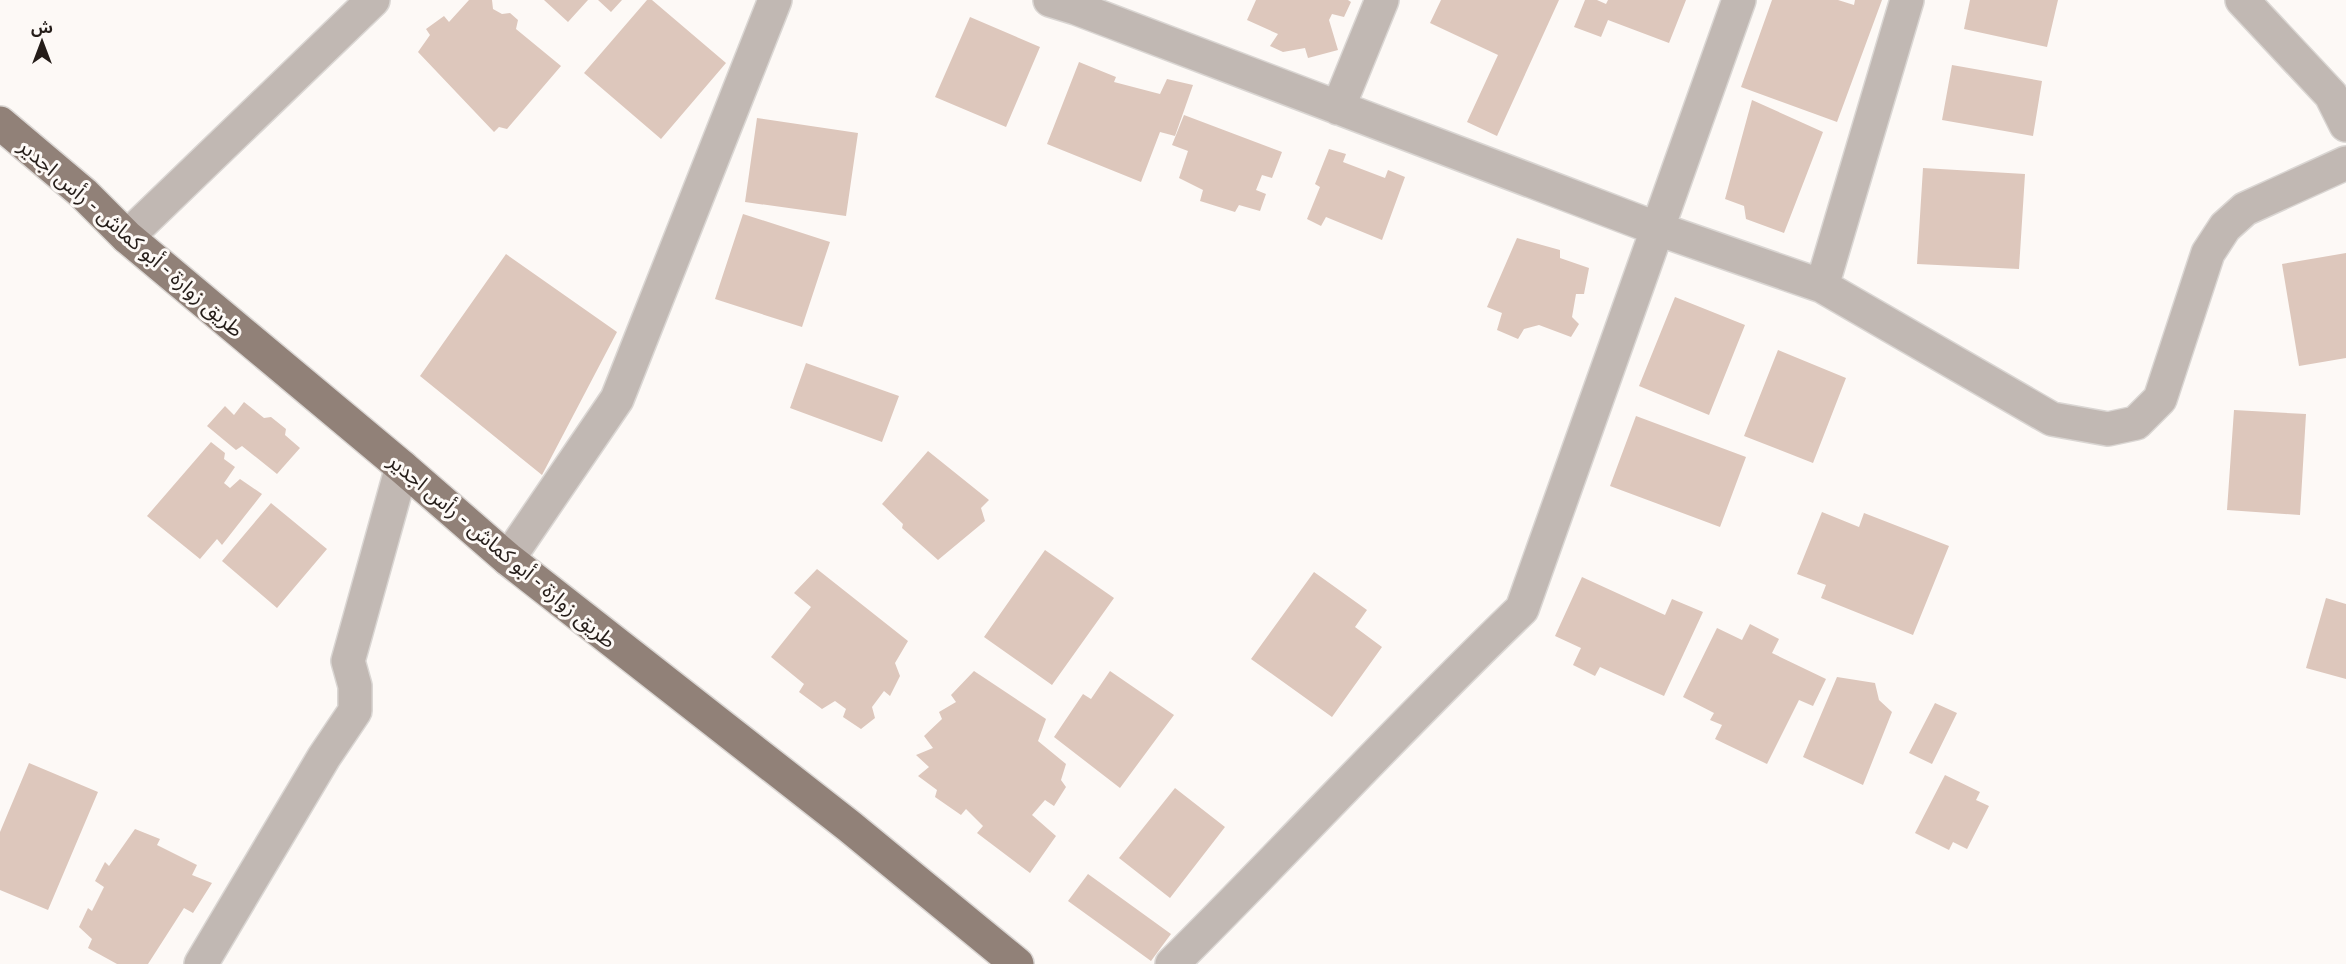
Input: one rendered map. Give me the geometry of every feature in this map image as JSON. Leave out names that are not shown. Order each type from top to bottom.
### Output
[{"type":"main road","name":"طريق زوارة - أبو كماش - رأس اجدير","points":[[0,123],[83,193],[127,237],[402,467],[508,559],[849,826],[1017,964]]},
{"type":"street","points":[[127,237],[373,0]]},
{"type":"street","points":[[508,559],[617,399],[775,0]]},
{"type":"street","points":[[1050,0],[1658,229],[1822,286],[2052,418],[2108,429],[2136,423],[2160,399],[2208,253],[2225,227],[2245,209],[2346,163]]},
{"type":"street","points":[[1338,108],[1382,0]]},
{"type":"street","points":[[1172,964],[1522,609],[1739,0]]},
{"type":"street","points":[[1822,286],[1907,0]]},
{"type":"street","points":[[2242,0],[2331,96],[2346,125]]},
{"type":"street","points":[[201,964],[324,757],[355,711],[355,686],[348,660],[402,467]]},
{"type":"building","points":[[469,0],[492,0],[493,9],[502,14],[510,13],[518,20],[516,29],[561,66],[507,129],[499,127],[494,132],[418,52],[430,35],[426,29],[444,16],[449,22]]},
{"type":"building","points":[[544,0],[588,0],[568,22]]},
{"type":"building","points":[[598,0],[622,0],[611,12]]},
{"type":"building","points":[[647,0],[652,0],[726,63],[661,139],[584,73]]},
{"type":"building","points":[[1256,0],[1348,0],[1351,2],[1344,17],[1332,14],[1329,20],[1338,50],[1308,58],[1305,48],[1283,52],[1270,46],[1278,34],[1247,20]]},
{"type":"building","points":[[1441,0],[1559,0],[1497,136],[1467,122],[1498,55],[1430,23]]},
{"type":"building","points":[[1585,0],[1597,0],[1606,4],[1608,0],[1686,0],[1669,43],[1608,20],[1601,37],[1574,27]]},
{"type":"building","points":[[1772,0],[1838,0],[1854,5],[1855,0],[1882,0],[1837,122],[1741,87]]},
{"type":"building","points":[[1970,0],[2058,0],[2047,47],[1964,29]]},
{"type":"building","points":[[970,17],[1040,47],[1006,127],[935,97]]},
{"type":"building","points":[[1079,62],[1116,77],[1114,82],[1160,94],[1167,79],[1193,85],[1175,136],[1160,132],[1141,182],[1047,144]]},
{"type":"building","points":[[1952,65],[2042,81],[2033,136],[1942,120]]},
{"type":"building","points":[[1752,100],[1823,132],[1784,233],[1746,219],[1744,206],[1725,199]]},
{"type":"building","points":[[1184,115],[1282,152],[1272,178],[1262,175],[1256,190],[1266,194],[1260,211],[1239,205],[1235,212],[1200,201],[1203,190],[1179,178],[1188,151],[1172,145]]},
{"type":"building","points":[[757,118],[858,133],[846,216],[745,202]]},
{"type":"building","points":[[1329,149],[1346,154],[1343,162],[1385,178],[1388,170],[1405,177],[1382,240],[1326,217],[1321,226],[1307,219],[1320,187],[1315,184]]},
{"type":"building","points":[[1923,168],[2025,174],[2019,269],[1917,264]]},
{"type":"building","points":[[743,214],[830,242],[802,327],[715,299]]},
{"type":"building","points":[[1517,238],[1560,250],[1560,258],[1589,268],[1584,294],[1576,294],[1572,317],[1579,324],[1571,337],[1539,325],[1524,329],[1518,339],[1497,330],[1502,313],[1487,307]]},
{"type":"building","points":[[2346,253],[2346,358],[2299,366],[2282,264]]},
{"type":"building","points":[[506,254],[617,332],[542,475],[420,376]]},
{"type":"building","points":[[1675,297],[1745,325],[1709,415],[1639,386]]},
{"type":"building","points":[[1778,350],[1846,378],[1813,463],[1744,436]]},
{"type":"building","points":[[806,363],[899,396],[882,442],[790,408]]},
{"type":"building","points":[[244,402],[264,418],[271,417],[286,429],[285,435],[300,448],[277,474],[242,446],[236,450],[207,426],[225,406],[234,415]]},
{"type":"building","points":[[2234,410],[2306,414],[2300,515],[2227,510]]},
{"type":"building","points":[[1636,416],[1746,457],[1720,527],[1610,486]]},
{"type":"building","points":[[211,442],[225,453],[224,459],[235,467],[224,483],[230,488],[240,479],[262,494],[222,545],[217,539],[200,559],[147,516]]},
{"type":"building","points":[[928,451],[989,500],[981,508],[985,521],[938,560],[902,528],[903,524],[882,504]]},
{"type":"building","points":[[271,503],[327,549],[277,608],[222,561]]},
{"type":"building","points":[[1822,512],[1859,527],[1864,513],[1949,546],[1913,635],[1821,598],[1826,585],[1797,574]]},
{"type":"building","points":[[1045,550],[1114,598],[1052,685],[984,637]]},
{"type":"building","points":[[817,569],[908,641],[895,663],[900,676],[890,696],[884,691],[872,707],[875,718],[861,729],[843,717],[846,709],[835,701],[822,709],[799,692],[804,684],[771,657],[811,607],[794,593]]},
{"type":"building","points":[[1314,572],[1367,610],[1355,627],[1382,647],[1332,717],[1251,659]]},
{"type":"building","points":[[1582,577],[1665,615],[1672,599],[1703,612],[1664,696],[1600,667],[1595,676],[1573,665],[1581,648],[1555,636]]},
{"type":"building","points":[[2326,598],[2346,604],[2346,679],[2306,668]]},
{"type":"building","points":[[1750,624],[1779,639],[1772,653],[1826,679],[1813,706],[1799,700],[1767,764],[1715,739],[1722,725],[1710,720],[1714,713],[1683,697],[1717,628],[1742,640]]},
{"type":"building","points":[[974,671],[1046,719],[1038,741],[1066,764],[1061,780],[1066,787],[1054,806],[1045,800],[1032,815],[1056,836],[1030,873],[977,833],[983,826],[966,809],[961,815],[935,797],[937,790],[918,776],[929,767],[916,755],[933,748],[924,736],[942,719],[939,712],[956,702],[951,695]]},
{"type":"building","points":[[1110,671],[1174,715],[1120,788],[1054,737],[1083,694],[1091,699]]},
{"type":"building","points":[[1837,677],[1875,683],[1879,700],[1892,712],[1863,785],[1803,757]]},
{"type":"building","points":[[1935,703],[1957,713],[1932,764],[1909,753]]},
{"type":"building","points":[[29,763],[98,792],[48,910],[0,890],[0,832]]},
{"type":"building","points":[[1945,775],[1980,792],[1976,800],[1989,806],[1967,849],[1953,842],[1949,850],[1915,833]]},
{"type":"building","points":[[1175,788],[1225,827],[1170,898],[1119,858]]},
{"type":"building","points":[[135,829],[160,839],[157,845],[197,865],[192,875],[212,883],[193,913],[184,908],[148,964],[117,964],[88,948],[92,939],[79,927],[88,908],[92,911],[104,887],[95,881],[105,862],[109,866]]},
{"type":"building","points":[[1088,874],[1171,934],[1151,961],[1068,901]]}]
